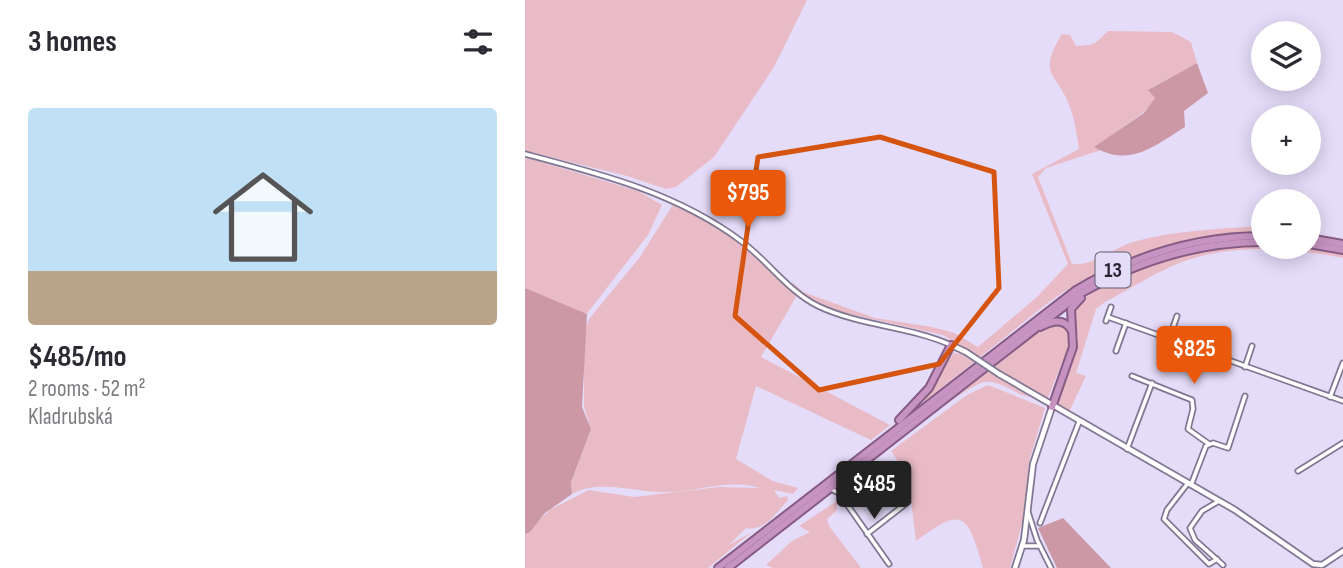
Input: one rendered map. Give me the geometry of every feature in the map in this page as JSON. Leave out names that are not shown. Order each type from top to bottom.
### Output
[{"type":"highway","name":"13","points":[[718,568],[1063,298],[1106,273],[1174,247],[1251,237]]},
{"type":"highway","points":[[1321,241],[1343,244]]},
{"type":"highway","name":"13","points":[[728,568],[992,360],[1080,295],[1154,260],[1213,245],[1251,243]]},
{"type":"highway","points":[[1321,246],[1343,250]]},
{"type":"highway","points":[[1052,407],[1074,336],[1070,315],[1076,301],[1154,260]]},
{"type":"highway","points":[[992,360],[1052,321],[1067,324],[1074,336]]},
{"type":"highway","points":[[881,439],[925,395],[951,345]]},
{"type":"street","points":[[525,154],[669,198],[742,241],[815,305],[839,315],[933,337],[965,352],[1052,407],[1219,501],[1318,566],[1343,551]]},
{"type":"street","points":[[1111,307],[1107,319],[1126,323],[1343,401]]},
{"type":"street","points":[[1169,339],[1177,316]]},
{"type":"street","points":[[1116,351],[1126,323]]},
{"type":"street","points":[[1207,353],[1215,332]]},
{"type":"street","points":[[1245,367],[1252,346]]},
{"type":"street","points":[[1330,397],[1343,363]]},
{"type":"street","points":[[1132,376],[1192,400],[1193,409],[1188,429],[1209,444],[1228,448],[1244,396]]},
{"type":"street","points":[[1127,449],[1152,383]]},
{"type":"street","points":[[1015,568],[1028,512],[1033,464],[1052,407]]},
{"type":"street","points":[[1040,523],[1079,422]]},
{"type":"street","points":[[1298,471],[1343,443]]},
{"type":"street","points":[[1209,444],[1189,484],[1167,510],[1164,519],[1209,564],[1217,559]]},
{"type":"street","points":[[829,489],[839,493],[888,564]]},
{"type":"street","points":[[1219,501],[1202,511],[1190,528],[1195,540],[1223,565]]},
{"type":"street","points":[[867,534],[908,502]]},
{"type":"street","points":[[1028,512],[1039,546],[1051,568]]},
{"type":"street","points":[[1022,546],[1039,546]]},
{"type":"highlighted area","points":[[880,137],[994,172],[999,288],[939,364],[819,390],[735,316],[758,157]]},
{"type":"shaded area","points":[[525,0],[807,0],[774,67],[714,157],[676,187],[666,189],[627,176],[525,151]]},
{"type":"shaded area","points":[[1108,31],[1172,32],[1191,42],[1197,63],[1149,89],[1156,98],[1144,112],[1095,147],[1101,150],[1046,168],[1038,177],[1072,264],[1087,263],[1133,242],[1165,235],[1251,227],[1251,233],[1216,236],[1170,245],[1104,269],[1056,297],[980,357],[943,335],[831,310],[799,291],[791,281],[803,292],[875,318],[954,333],[978,347],[1037,297],[1068,264],[1032,174],[1079,149],[1071,110],[1050,67],[1054,48],[1062,34],[1070,35],[1076,46],[1095,43]]},
{"type":"shaded area","points":[[1197,63],[1208,93],[1184,111],[1185,127],[1152,147],[1130,155],[1107,153],[1094,147],[1144,113],[1155,98],[1148,90]]},
{"type":"shaded area","points":[[525,157],[638,191],[662,205],[648,235],[585,316],[525,288]]},
{"type":"shaded area","points":[[674,203],[738,241],[794,292],[796,297],[761,357],[890,425],[871,440],[756,386],[736,459],[773,481],[798,488],[793,494],[774,490],[779,498],[787,496],[788,500],[765,524],[746,528],[729,545],[752,532],[708,568],[525,568],[525,534],[551,509],[589,490],[634,497],[719,487],[760,488],[724,485],[663,492],[593,487],[572,494],[571,482],[591,429],[584,407],[584,334],[589,319],[640,257]]},
{"type":"shaded area","points":[[1251,246],[1251,250],[1221,252],[1182,262],[1096,309],[1076,373],[1086,376],[1068,414],[1060,409],[1058,403],[1078,338],[1073,312],[1087,297],[1107,283],[1160,262]]},
{"type":"shaded area","points":[[1321,250],[1343,254],[1343,258],[1321,254]]},
{"type":"shaded area","points":[[525,288],[587,314],[582,407],[591,429],[571,482],[572,494],[545,513],[530,532],[525,534]]},
{"type":"shaded area","points":[[1062,323],[1070,333],[1070,343],[1048,398],[1043,398],[992,365],[1047,325]]},
{"type":"shaded area","points":[[953,353],[961,354],[974,362],[924,402]]},
{"type":"shaded area","points":[[986,370],[1031,397],[991,382],[973,387],[956,397],[840,489],[836,488]]},
{"type":"shaded area","points":[[988,385],[1045,408],[1030,458],[1023,519],[1010,568],[983,568],[973,536],[968,526],[961,521],[954,519],[944,522],[916,541],[911,501],[890,470],[899,463],[891,451],[967,395]]},
{"type":"shaded area","points":[[837,501],[837,510],[827,519],[829,526],[861,568],[773,568],[766,565],[792,541],[810,532],[799,526]]},
{"type":"shaded area","points":[[1063,518],[1111,568],[1057,568],[1038,528]]}]
